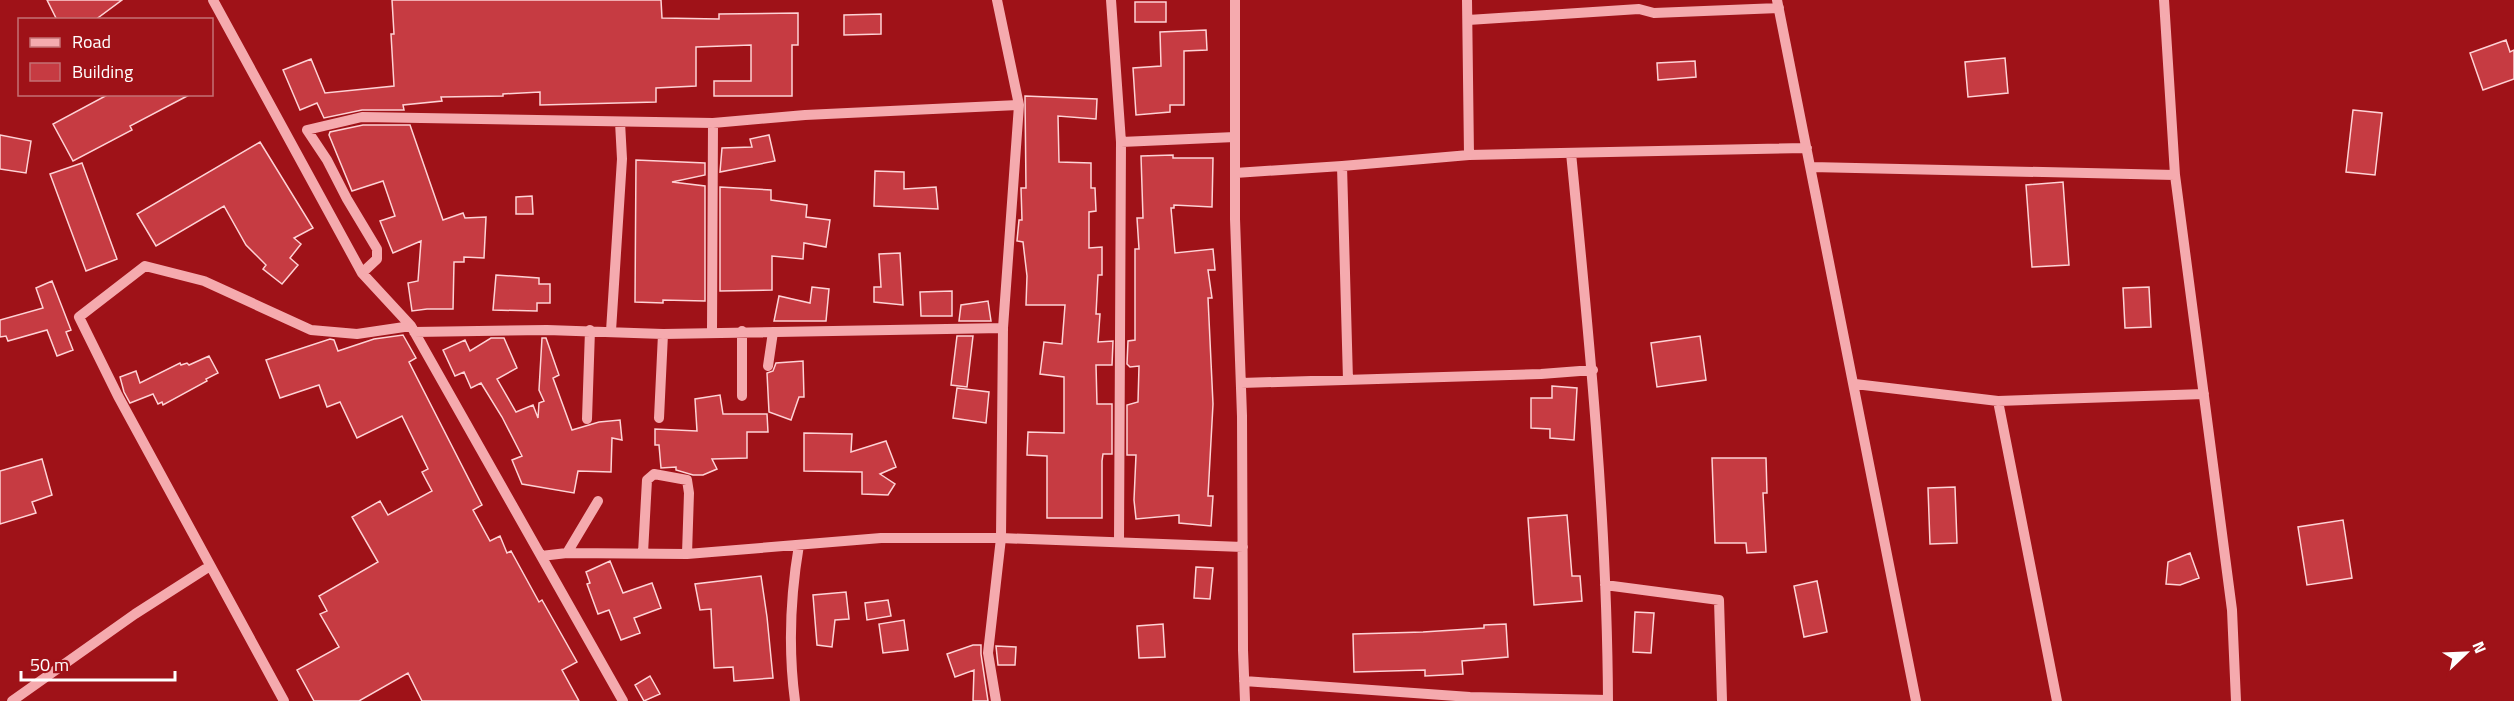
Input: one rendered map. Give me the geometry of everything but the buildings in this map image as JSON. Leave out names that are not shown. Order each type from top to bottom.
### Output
[{"type":"street","points":[[213,0],[362,273],[413,329],[623,701]]},
{"type":"street","points":[[996,701],[988,653],[1001,538],[1003,328],[1019,105],[997,0]]},
{"type":"street","points":[[1111,0],[1121,142],[1119,541]]},
{"type":"street","points":[[1235,0],[1235,173],[1241,383],[1245,701]]},
{"type":"street","points":[[1467,0],[1469,155]]},
{"type":"street","points":[[2164,0],[2175,175],[2232,610],[2236,701]]},
{"type":"street","points":[[1468,20],[1636,4],[1654,13],[1778,4],[1916,701]]},
{"type":"street","points":[[362,273],[377,259],[378,249],[347,199],[327,160],[307,130],[362,117],[713,123],[805,115],[1019,105]]},
{"type":"street","points":[[611,331],[622,159],[620,122]]},
{"type":"street","points":[[712,332],[713,123]]},
{"type":"street","points":[[1121,142],[1235,137]]},
{"type":"street","points":[[1235,173],[1469,155],[1807,148]]},
{"type":"street","points":[[1244,681],[1384,696],[1608,701],[1605,585],[1593,370],[1571,153]]},
{"type":"street","points":[[1342,166],[1348,380]]},
{"type":"street","points":[[1811,167],[2175,175]]},
{"type":"street","points":[[284,701],[118,396],[79,316],[144,267],[204,281],[311,330],[357,334],[413,329],[590,330],[663,334],[1003,328]]},
{"type":"street","points":[[587,419],[590,330]]},
{"type":"street","points":[[742,331],[742,396]]},
{"type":"street","points":[[768,366],[773,332]]},
{"type":"street","points":[[659,418],[663,334]]},
{"type":"street","points":[[1241,383],[1541,374],[1593,370]]},
{"type":"street","points":[[1855,384],[1998,401],[2204,394]]},
{"type":"street","points":[[1998,401],[2057,701]]},
{"type":"street","points":[[643,553],[647,480],[654,474],[687,480],[687,554]]},
{"type":"street","points":[[567,553],[598,501]]},
{"type":"street","points":[[541,556],[567,553],[687,554],[881,538],[1001,538],[1243,547]]},
{"type":"street","points":[[795,701],[789,641],[791,592],[799,545]]},
{"type":"street","points":[[12,701],[135,614],[210,566]]},
{"type":"street","points":[[1605,585],[1719,600],[1722,701]]}]
